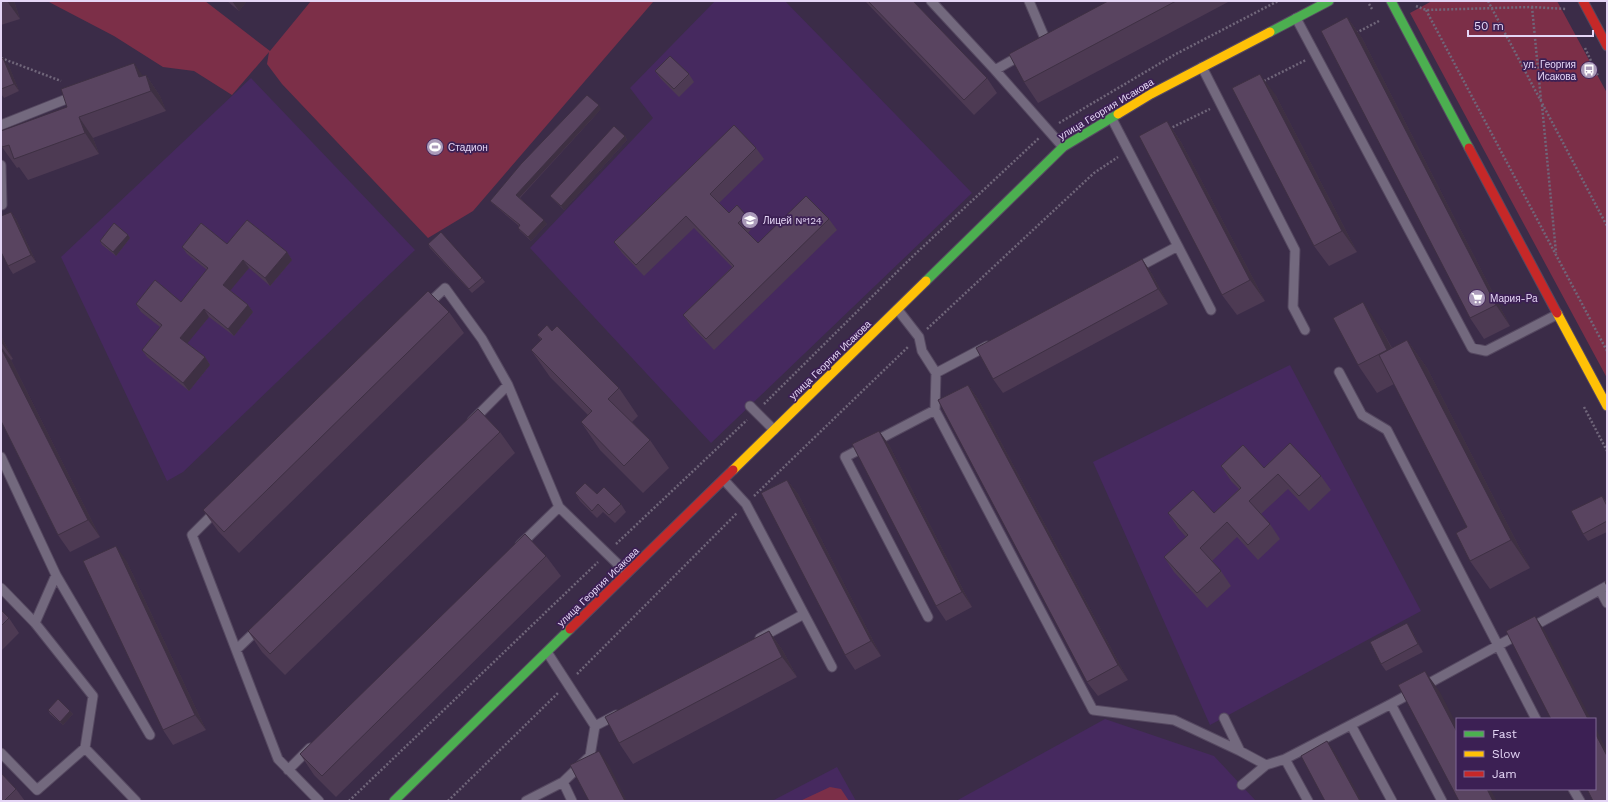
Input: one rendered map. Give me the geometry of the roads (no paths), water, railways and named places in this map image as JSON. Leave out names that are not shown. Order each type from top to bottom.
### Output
[{"type":"street","name":"улица Георгия Исакова","points":[[394,801],[628,574],[1063,147],[1111,117],[1202,67],[1329,1]]},
{"type":"street","points":[[1391,1],[1607,406]]},
{"type":"street","points":[[1583,1],[1607,46]]},
{"type":"lane","points":[[932,1],[1063,147]]},
{"type":"lane","points":[[995,70],[1043,43],[1029,1]]},
{"type":"lane","points":[[1296,18],[1472,348],[1486,351],[1558,314]]},
{"type":"lane","points":[[1202,67],[1295,250],[1293,307],[1305,330]]},
{"type":"lane","points":[[1,125],[69,98]]},
{"type":"lane","points":[[1111,117],[1211,310]]},
{"type":"lane","points":[[1,165],[1,205]]},
{"type":"lane","points":[[1130,272],[1178,246]]},
{"type":"lane","points":[[422,310],[445,288],[482,339],[508,386],[559,507],[628,574]]},
{"type":"lane","points":[[898,310],[919,337],[922,351],[936,373],[935,410],[1092,710],[1174,720],[1266,765]]},
{"type":"lane","points":[[936,373],[998,340]]},
{"type":"lane","points":[[1339,372],[1362,415],[1387,430],[1535,718]]},
{"type":"lane","points":[[463,429],[508,386]]},
{"type":"lane","points":[[750,406],[774,430]]},
{"type":"lane","points":[[928,618],[845,457],[935,410]]},
{"type":"lane","points":[[1,457],[56,574],[150,735]]},
{"type":"lane","points":[[724,480],[746,504],[832,667]]},
{"type":"lane","points":[[225,502],[192,535],[278,759],[319,801]]},
{"type":"lane","points":[[514,551],[559,507]]},
{"type":"lane","points":[[35,623],[56,574]]},
{"type":"lane","points":[[1,588],[35,623],[93,696],[85,748],[37,790],[1,753]]},
{"type":"lane","points":[[1242,785],[1266,765],[1285,759],[1352,725],[1604,588],[1607,603]]},
{"type":"lane","points":[[755,641],[804,614]]},
{"type":"lane","points":[[237,649],[265,622]]},
{"type":"lane","points":[[526,801],[562,782],[590,756],[595,726],[547,652]]},
{"type":"lane","points":[[1391,704],[1442,801]]},
{"type":"lane","points":[[595,726],[622,712]]},
{"type":"lane","points":[[1224,718],[1240,751]]},
{"type":"lane","points":[[1352,725],[1392,801]]},
{"type":"lane","points":[[288,770],[316,742]]},
{"type":"lane","points":[[85,748],[136,801]]},
{"type":"lane","points":[[1285,759],[1308,801]]},
{"type":"lane","points":[[562,782],[572,801]]},
{"type":"lane","points":[[1574,790],[1580,801]]},
{"type":"place","name":"ул. Георгия Исакова","points":[[1589,70]]},
{"type":"place","name":"Стадион","points":[[435,147]]},
{"type":"place","name":"Лицей №124","points":[[750,220]]},
{"type":"place","name":"Мария-Ра","points":[[1477,298]]}]
